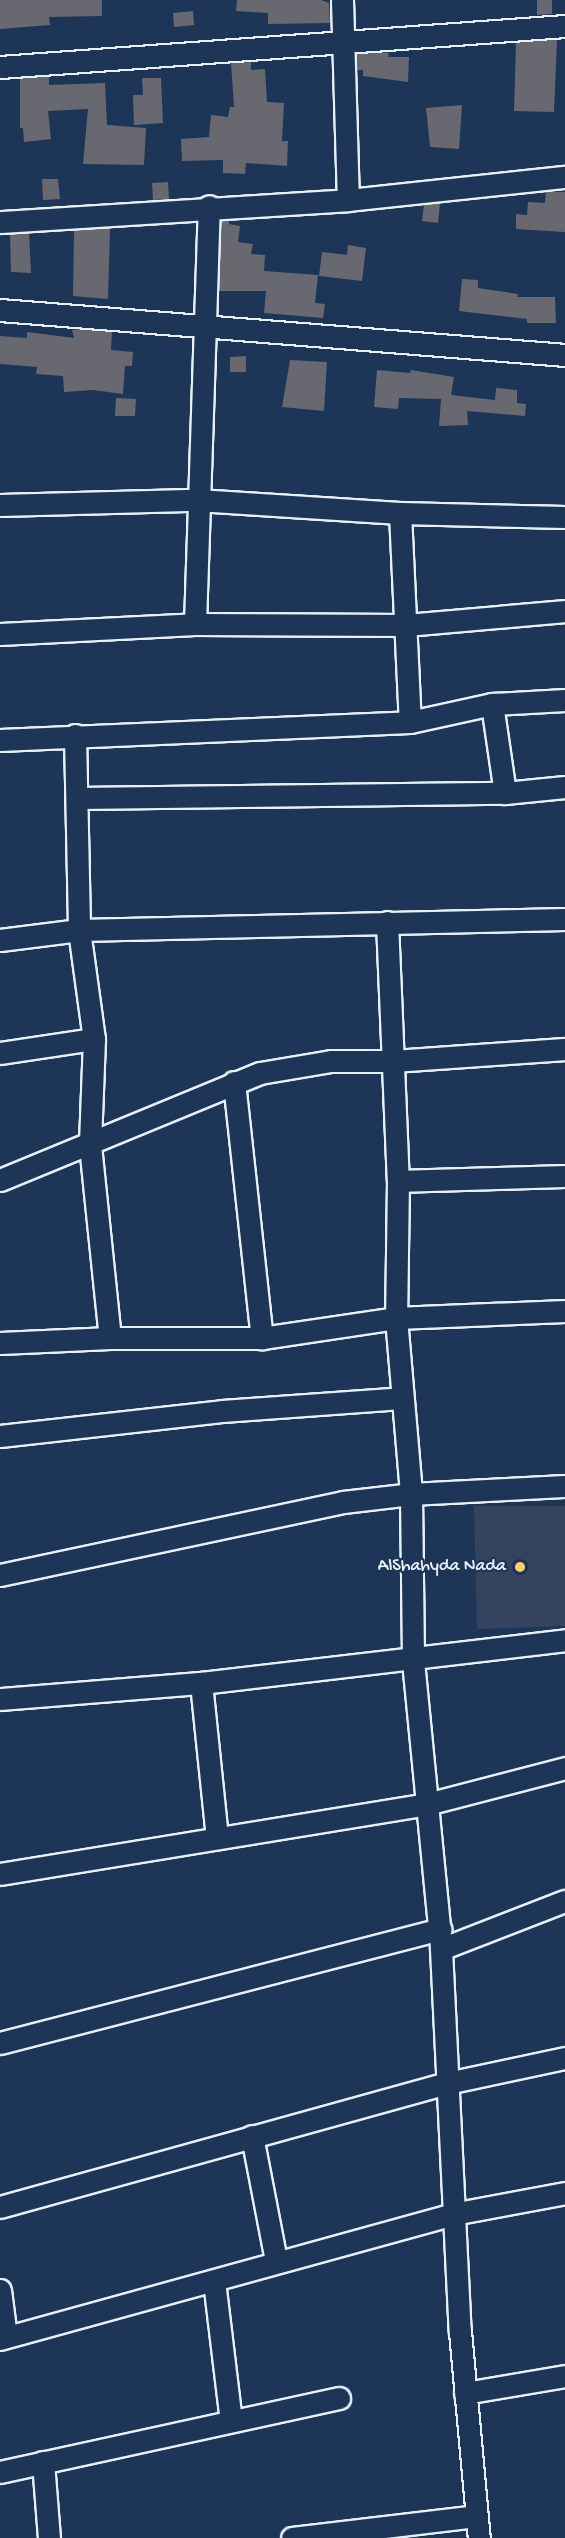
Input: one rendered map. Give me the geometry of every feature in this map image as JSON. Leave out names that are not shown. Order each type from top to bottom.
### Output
[{"type":"street","points":[[342,0],[348,200]]},
{"type":"street","points":[[0,67],[345,45],[565,26]]},
{"type":"street","points":[[0,222],[209,206],[348,200],[565,177]]},
{"type":"street","points":[[195,624],[197,500],[209,206]]},
{"type":"street","points":[[0,310],[565,355]]},
{"type":"street","points":[[0,505],[197,500],[400,513],[565,517]]},
{"type":"street","points":[[400,513],[410,722]]},
{"type":"street","points":[[0,634],[195,624],[406,625],[565,611]]},
{"type":"street","points":[[0,740],[410,722],[492,704],[565,700]]},
{"type":"street","points":[[492,704],[505,793]]},
{"type":"street","points":[[75,735],[79,930],[94,1039],[90,1145],[110,1338]]},
{"type":"street","points":[[78,798],[505,793],[565,787]]},
{"type":"street","points":[[0,940],[79,930],[565,919]]},
{"type":"street","points":[[387,922],[398,1181],[396,1318],[411,1494],[413,1661],[441,1939],[453,2214],[465,2393],[479,2538]]},
{"type":"street","points":[[0,1053],[94,1039]]},
{"type":"street","points":[[0,1180],[90,1145],[234,1082],[300,1065],[565,1049]]},
{"type":"street","points":[[234,1082],[262,1338]]},
{"type":"street","points":[[398,1181],[565,1176]]},
{"type":"street","points":[[0,1343],[110,1338],[262,1338],[396,1318],[565,1311]]},
{"type":"street","points":[[0,1436],[222,1411],[402,1398]]},
{"type":"street","points":[[0,1575],[343,1502],[411,1494],[565,1486]]},
{"type":"street","points":[[0,1699],[201,1683],[413,1661],[565,1640]]},
{"type":"street","points":[[201,1683],[217,1838]]},
{"type":"street","points":[[0,1874],[428,1804],[565,1768]]},
{"type":"street","points":[[0,2043],[441,1939],[565,1901]]},
{"type":"street","points":[[0,2208],[447,2083],[565,2058]]},
{"type":"street","points":[[252,2136],[276,2261]]},
{"type":"street","points":[[0,2290],[3,2338],[453,2214],[565,2193]]},
{"type":"street","points":[[214,2281],[231,2421]]},
{"type":"street","points":[[465,2393],[565,2376]]},
{"type":"street","points":[[0,2472],[339,2398]]},
{"type":"street","points":[[44,2462],[49,2538]]},
{"type":"street","points":[[292,2538],[476,2516]]},
{"type":"shaded area","name":"AlShahyda Nada","points":[[474,1506],[565,1506],[565,1626],[477,1629]]},
{"type":"building","points":[[0,0],[102,0],[102,16],[49,17],[50,25],[0,29]]},
{"type":"building","points":[[237,0],[321,0],[329,3],[330,23],[268,24],[268,13],[236,11]]},
{"type":"building","points":[[537,0],[552,0],[552,14],[537,15]]},
{"type":"building","points":[[193,11],[194,25],[174,27],[173,13]]},
{"type":"building","points":[[557,39],[554,112],[514,111],[516,42]]},
{"type":"building","points":[[389,53],[388,57],[409,57],[408,82],[363,76],[363,70],[357,70],[356,54]]},
{"type":"building","points":[[251,62],[251,70],[265,69],[267,102],[284,103],[282,141],[288,141],[287,166],[246,163],[245,174],[223,173],[223,160],[182,161],[181,139],[209,137],[211,115],[228,117],[230,107],[234,107],[231,63]]},
{"type":"building","points":[[49,76],[49,85],[105,83],[107,125],[146,128],[144,165],[83,164],[88,109],[48,111],[51,139],[24,142],[23,128],[20,128],[20,78]]},
{"type":"building","points":[[142,78],[161,78],[163,123],[134,125],[133,95],[143,95]]},
{"type":"building","points":[[462,105],[459,149],[430,147],[426,108]]},
{"type":"building","points":[[42,179],[58,179],[60,199],[43,200]]},
{"type":"building","points":[[168,182],[169,199],[153,200],[152,183]]},
{"type":"building","points":[[546,192],[565,192],[565,232],[516,229],[516,214],[527,215],[528,202],[545,203]]},
{"type":"building","points":[[440,203],[438,223],[422,221],[424,205]]},
{"type":"building","points":[[229,220],[229,224],[240,226],[238,242],[253,244],[251,254],[265,255],[264,271],[318,275],[315,303],[325,304],[323,318],[264,313],[266,291],[219,291],[221,221]]},
{"type":"building","points":[[110,228],[108,299],[73,296],[74,230]]},
{"type":"building","points":[[29,233],[31,273],[11,272],[10,234]]},
{"type":"building","points":[[348,245],[366,248],[362,281],[319,276],[322,252],[347,255]]},
{"type":"building","points":[[462,279],[478,280],[478,288],[518,294],[517,297],[555,297],[556,323],[527,323],[527,319],[459,311]]},
{"type":"building","points":[[72,330],[112,332],[111,350],[133,352],[132,366],[125,366],[123,394],[93,390],[64,392],[63,376],[36,374],[37,367],[0,364],[0,336],[27,338],[27,332],[74,338]]},
{"type":"building","points":[[246,356],[246,372],[230,372],[230,357]]},
{"type":"building","points":[[290,360],[327,362],[324,411],[282,407]]},
{"type":"building","points":[[377,370],[410,373],[411,370],[454,377],[451,395],[495,400],[496,388],[517,390],[517,403],[526,404],[525,416],[467,411],[468,425],[439,426],[441,399],[399,398],[398,409],[374,407]]},
{"type":"building","points":[[116,398],[136,399],[135,416],[115,416]]},
{"type":"place","name":"AlShahyda Nada","points":[[520,1567]]}]
